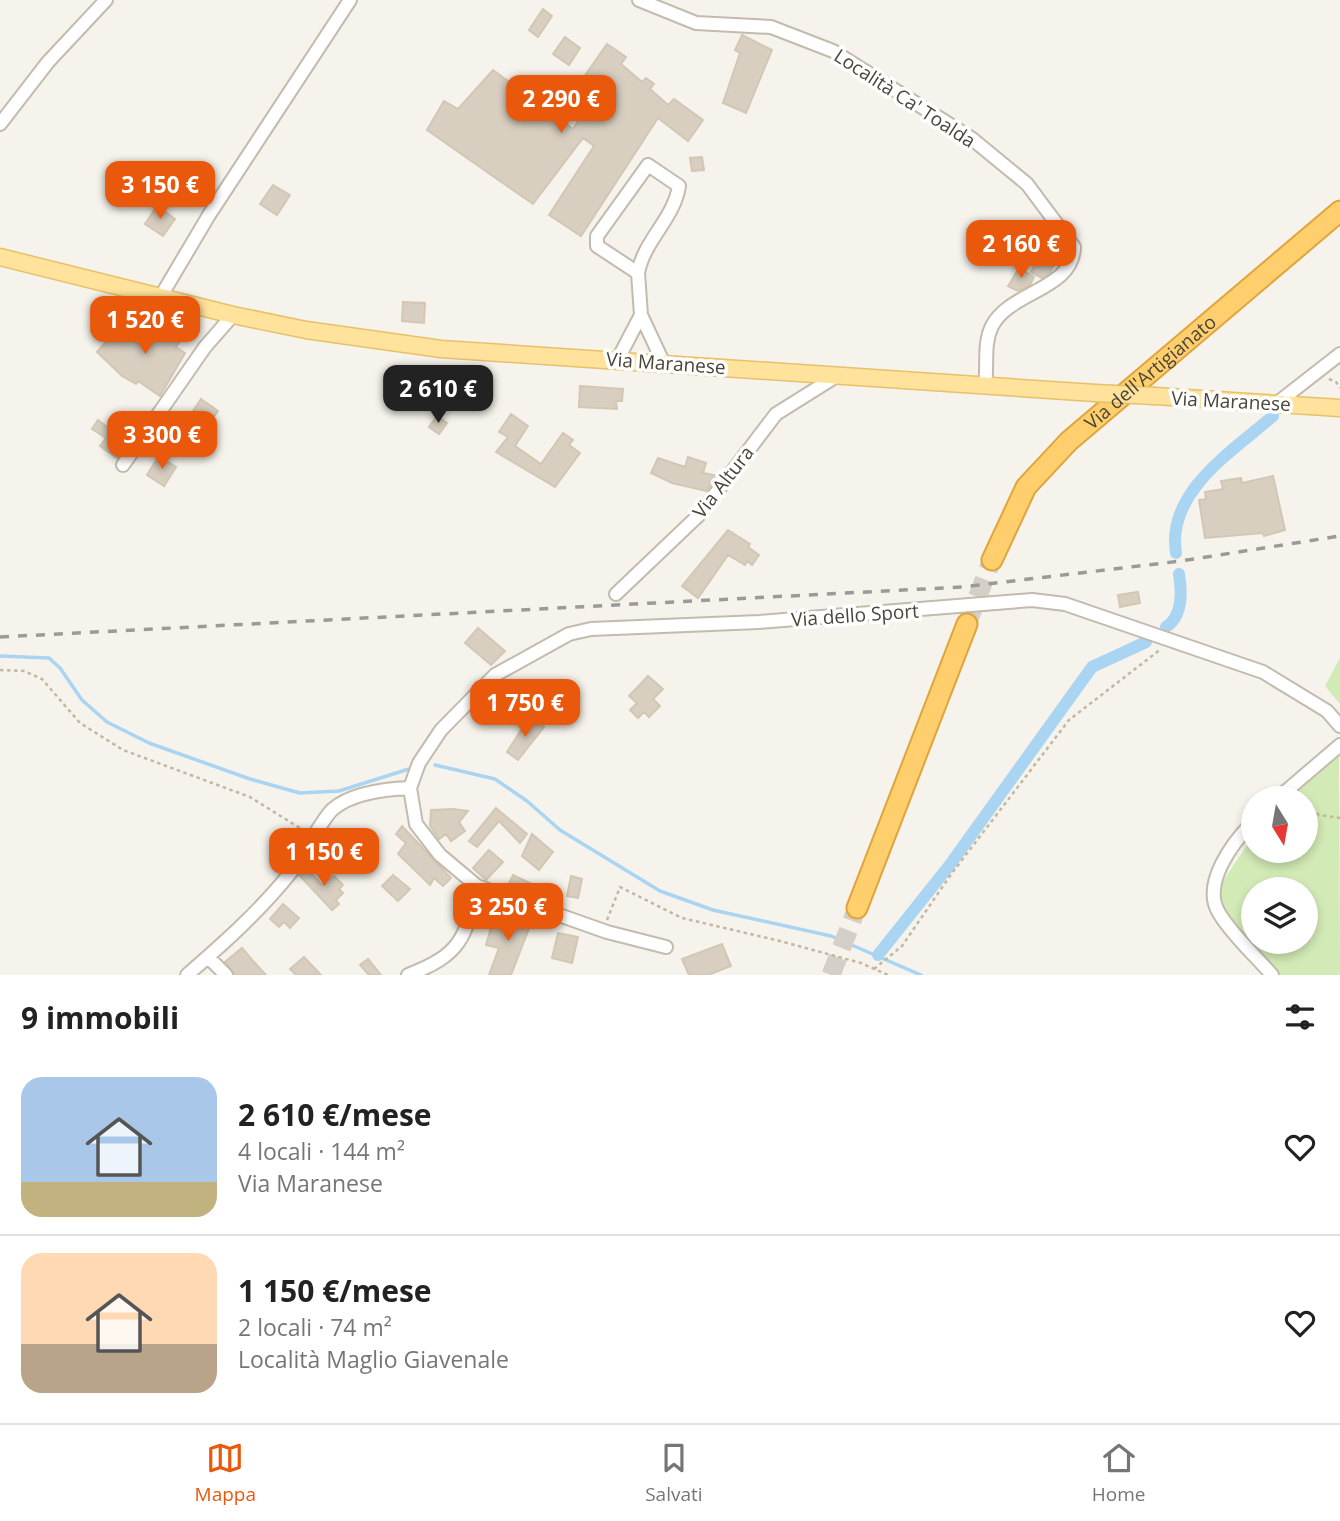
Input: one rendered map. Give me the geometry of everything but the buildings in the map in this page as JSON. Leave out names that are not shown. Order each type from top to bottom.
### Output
[{"type":"highway","name":"Via dell'Artigianato","points":[[992,560],[1026,487],[1069,441],[1340,211]]},
{"type":"highway","points":[[857,908],[967,624]]},
{"type":"main road","name":"Via Maranese","points":[[0,257],[233,315],[306,330],[441,349],[663,362],[835,377],[985,384],[1340,408]]},
{"type":"street","points":[[0,124],[48,62],[106,0]]},
{"type":"street","points":[[161,296],[209,215],[351,0]]},
{"type":"street","name":"Località Ca' Toalda","points":[[645,1],[696,23],[771,27],[833,51],[971,138],[1027,184],[1074,247],[1070,266],[1063,274],[1002,312],[993,323],[986,338],[985,384]]},
{"type":"street","points":[[638,273],[597,246],[597,236],[648,164],[679,186],[677,202],[641,256],[638,273],[641,315],[663,362]]},
{"type":"street","points":[[123,465],[205,347],[233,315]]},
{"type":"street","points":[[618,359],[641,315]]},
{"type":"street","points":[[1276,404],[1340,354]]},
{"type":"street","name":"Via Altura","points":[[616,594],[700,514],[776,414],[835,377]]},
{"type":"street","name":"Via dello Sport","points":[[412,782],[419,763],[441,730],[495,675],[560,639],[591,629],[759,622],[1032,600],[1065,604],[1263,672],[1327,711],[1340,726]]},
{"type":"street","points":[[1292,786],[1340,745]]},
{"type":"street","points":[[187,975],[259,909],[315,838],[330,811],[342,803],[412,782],[416,824],[440,855],[477,886],[603,931],[666,947]]},
{"type":"street","points":[[1241,838],[1223,863],[1213,886],[1217,911],[1272,975]]},
{"type":"street","points":[[408,975],[442,962],[462,938],[477,886]]},
{"type":"street","points":[[208,957],[226,975]]},
{"type":"path","points":[[874,969],[901,946],[952,873],[1069,720],[1172,640]]},
{"type":"path","points":[[0,670],[24,671],[42,679],[80,723],[123,750],[250,797],[315,838]]},
{"type":"path","points":[[1318,814],[1340,818]]},
{"type":"path","points":[[603,931],[620,887],[682,918],[861,963],[888,975]]},
{"type":"green space","points":[[1340,658],[1340,704],[1325,686]]},
{"type":"green space","points":[[1339,753],[1340,975],[1280,975],[1262,954],[1318,954],[1318,877],[1241,877],[1241,930],[1225,912],[1219,887],[1241,854],[1241,863],[1318,863],[1318,786],[1296,786]]},
{"type":"waterway","points":[[1176,553],[1176,531],[1181,511],[1192,492],[1222,459],[1273,416]]},
{"type":"waterway","points":[[1166,627],[1176,617],[1178,610],[1181,596],[1179,574]]},
{"type":"waterway","points":[[878,955],[949,866],[1092,667],[1146,642]]},
{"type":"waterway","points":[[0,656],[49,658],[60,668],[82,700],[107,722],[149,743],[250,779],[300,793],[339,791],[409,769]]},
{"type":"waterway","points":[[435,765],[495,779],[527,801],[560,830],[660,891],[713,910],[831,936],[921,975]]},
{"type":"tunnel","points":[[967,624],[992,560]]},
{"type":"tunnel","points":[[831,975],[857,908]]},
{"type":"railway","points":[[0,637],[962,587],[1181,561],[1340,536]]}]
